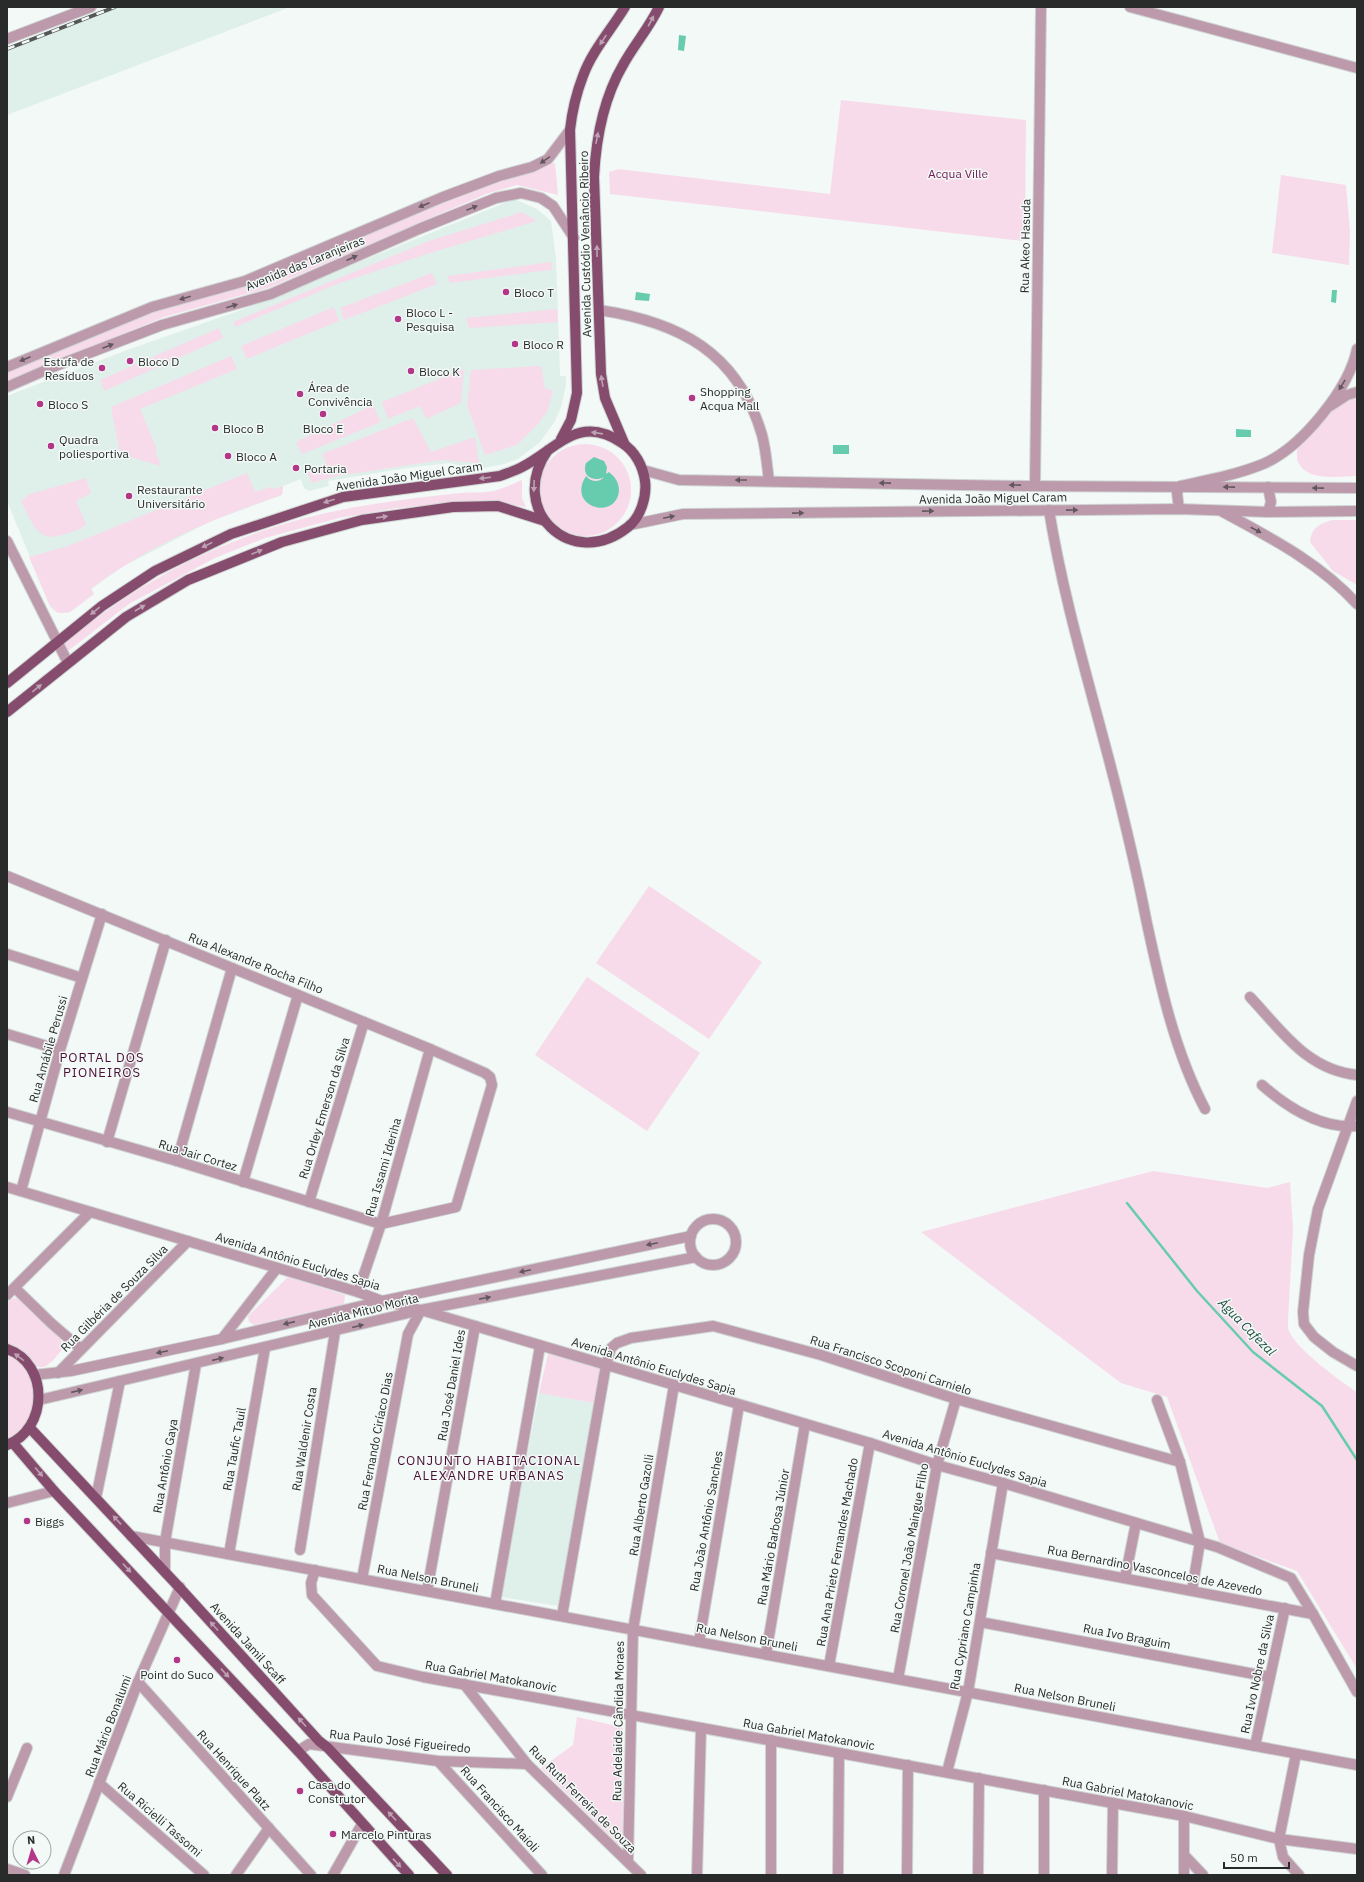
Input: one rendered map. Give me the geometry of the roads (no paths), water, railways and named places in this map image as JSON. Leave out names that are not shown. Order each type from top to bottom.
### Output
[{"type":"main road","name":"Avenida Custódio Venâncio Ribeiro","points":[[561,439],[571,420],[577,393],[570,130],[573,106],[583,75],[600,44],[624,7]]},
{"type":"main road","name":"Avenida Custódio Venâncio Ribeiro","points":[[624,444],[605,398],[601,374],[594,177],[597,137],[605,106],[623,65],[648,27],[659,7]]},
{"type":"main road","points":[[589,432],[608,435],[624,444],[632,451],[643,470],[645,494],[641,510],[630,525],[618,536],[602,542],[586,543],[566,537],[556,532],[544,521],[534,496],[536,472],[541,460],[548,450],[561,439],[580,433],[589,432]]},
{"type":"main road","name":"Avenida João Miguel Caram","points":[[7,683],[102,606],[155,571],[231,534],[343,496],[500,476],[522,467],[548,450]]},
{"type":"main road","points":[[7,712],[126,617],[188,580],[282,542],[362,520],[453,507],[498,506],[544,521]]},
{"type":"main road","points":[[7,1349],[24,1360],[34,1375],[38,1387],[39,1400],[36,1415],[30,1428],[10,1444],[298,1751],[409,1875]]},
{"type":"main road","name":"Avenida Jamil Scaff","points":[[30,1428],[180,1587],[319,1740],[447,1875]]},
{"type":"street","points":[[7,39],[91,7]]},
{"type":"street","name":"Rua Akeo Hasuda","points":[[1035,486],[1041,7]]},
{"type":"street","points":[[1130,7],[1357,68]]},
{"type":"street","name":"Avenida das Laranjeiras","points":[[7,367],[152,307],[245,281],[443,197],[499,176],[532,167],[548,159],[570,130]]},
{"type":"street","name":"Avenida das Laranjeiras","points":[[7,387],[53,367],[162,325],[271,294],[419,229],[496,198],[521,193],[541,198],[553,206],[574,238]]},
{"type":"street","points":[[599,310],[630,315],[657,323],[687,336],[705,347],[727,368],[746,392],[763,436],[769,481]]},
{"type":"street","points":[[1179,509],[1177,493],[1180,486],[1235,474],[1264,464],[1292,446],[1329,406],[1346,378],[1357,349]]},
{"type":"street","points":[[1329,406],[1347,395],[1357,392]]},
{"type":"street","name":"Avenida João Miguel Caram","points":[[643,470],[679,480],[1035,486],[1357,488]]},
{"type":"street","points":[[1268,487],[1271,502],[1268,512]]},
{"type":"street","name":"Avenida João Miguel Caram","points":[[630,525],[683,514],[1179,509],[1268,512],[1357,511]]},
{"type":"street","points":[[1049,510],[1062,577],[1106,743],[1136,872],[1160,987],[1179,1051],[1191,1082],[1205,1109]]},
{"type":"street","points":[[1221,511],[1280,542],[1305,558],[1355,601]]},
{"type":"street","points":[[7,541],[68,663]]},
{"type":"street","name":"Rua Alexandre Rocha Filho","points":[[7,876],[166,940],[485,1073],[491,1080],[491,1088],[456,1207],[381,1224]]},
{"type":"street","name":"Rua Amábile Perussi","points":[[21,1191],[60,1050],[102,914]]},
{"type":"street","points":[[107,1142],[166,940]]},
{"type":"street","points":[[7,954],[82,978]]},
{"type":"street","points":[[177,1161],[232,968]]},
{"type":"street","points":[[243,1182],[298,995]]},
{"type":"street","points":[[1250,997],[1309,1058],[1332,1069],[1357,1075]]},
{"type":"street","name":"Rua Orley Emerson da Silva","points":[[309,1202],[364,1022]]},
{"type":"street","points":[[7,1034],[60,1050]]},
{"type":"street","name":"Rua Issami Ideriha","points":[[358,1292],[381,1224],[430,1049]]},
{"type":"street","points":[[1262,1085],[1295,1110],[1319,1121],[1352,1127]]},
{"type":"street","points":[[1357,1101],[1352,1127],[1318,1209],[1309,1255],[1303,1312],[1304,1324],[1314,1337],[1333,1352],[1357,1366]]},
{"type":"street","name":"Rua Jair Cortez","points":[[7,1112],[177,1161],[381,1224]]},
{"type":"street","name":"Avenida Antônio Euclydes Sapia","points":[[7,1187],[358,1292],[382,1301],[421,1310],[476,1326],[870,1443],[936,1465],[1003,1483],[1218,1547],[1291,1578],[1313,1614]]},
{"type":"street","points":[[81,1349],[11,1291],[90,1212]]},
{"type":"street","points":[[705,1220],[718,1220],[728,1224],[736,1239],[735,1247],[730,1257],[719,1264],[705,1264],[696,1258],[690,1247],[690,1236],[696,1226],[705,1220]]},
{"type":"street","name":"Avenida Mituo Morita","points":[[34,1375],[58,1373],[222,1339],[382,1301],[690,1236]]},
{"type":"street","name":"Rua Gilbéria de Souza Silva","points":[[58,1373],[188,1241]]},
{"type":"street","name":"Avenida Mituo Morita","points":[[39,1400],[335,1332],[421,1310],[696,1258]]},
{"type":"street","points":[[222,1339],[277,1268]]},
{"type":"street","name":"Rua Fernando Ciríaco Dias","points":[[362,1579],[408,1334],[421,1310]]},
{"type":"street","name":"Rua José Daniel Ides","points":[[427,1591],[476,1326]]},
{"type":"street","name":"Rua Francisco Scoponi Carnielo","points":[[562,1616],[606,1365],[611,1348],[617,1343],[631,1338],[713,1326],[821,1355],[956,1399],[1180,1462]]},
{"type":"street","name":"Rua Waldenir Costa","points":[[300,1550],[335,1332]]},
{"type":"street","points":[[495,1604],[540,1346]]},
{"type":"street","name":"Rua Taufic Tauil","points":[[229,1554],[265,1348]]},
{"type":"street","name":"Rua Antônio Gaya","points":[[165,1572],[165,1542],[196,1364]]},
{"type":"street","points":[[96,1498],[120,1381]]},
{"type":"street","name":"Rua Alberto Gazolli","points":[[633,1630],[674,1385]]},
{"type":"street","name":"Rua Coronel João Maingue Filho","points":[[898,1679],[936,1465],[956,1399]]},
{"type":"street","points":[[1157,1400],[1180,1462],[1200,1542],[1192,1590]]},
{"type":"street","name":"Rua João Antônio Sanches","points":[[698,1642],[739,1405]]},
{"type":"street","name":"Rua Mário Barbosa Júnior","points":[[766,1654],[805,1424]]},
{"type":"street","name":"Rua Ana Prieto Fernandes Machado","points":[[829,1666],[870,1443]]},
{"type":"street","name":"Rua Cypriano Campinha","points":[[947,1772],[968,1692],[1003,1483]]},
{"type":"street","points":[[7,1503],[54,1491]]},
{"type":"street","points":[[1125,1578],[1136,1523]]},
{"type":"street","name":"Rua Nelson Bruneli","points":[[132,1536],[1357,1765]]},
{"type":"street","name":"Rua Bernardino Vasconcelos de Azevedo","points":[[991,1553],[1313,1614]]},
{"type":"street","name":"Rua Gabriel Matokanovic","points":[[315,1570],[311,1583],[312,1595],[377,1666],[464,1684],[1184,1816],[1279,1839],[1357,1849]]},
{"type":"street","name":"Rua Mário Bonalumi","points":[[64,1875],[138,1682],[180,1587]]},
{"type":"street","name":"Rua Ivo Nobre da Silva","points":[[1255,1746],[1285,1608]]},
{"type":"street","points":[[1313,1614],[1357,1692]]},
{"type":"street","name":"Rua Ivo Braguim","points":[[980,1622],[1270,1677]]},
{"type":"street","name":"Rua Adelaide Cândida Moraes","points":[[628,1861],[633,1630]]},
{"type":"street","name":"Rua Henrique Platz","points":[[138,1682],[311,1875]]},
{"type":"street","name":"Rua Ruth Ferreira de Souza","points":[[464,1684],[527,1764],[641,1875]]},
{"type":"street","points":[[697,1875],[701,1728]]},
{"type":"street","points":[[771,1740],[771,1875]]},
{"type":"street","name":"Rua Paulo José Figueiredo","points":[[298,1751],[309,1744],[328,1748],[438,1761],[527,1764]]},
{"type":"street","points":[[7,1797],[27,1748]]},
{"type":"street","points":[[838,1753],[838,1875]]},
{"type":"street","points":[[1296,1754],[1279,1839],[1283,1857],[1299,1875]]},
{"type":"street","name":"Rua Francisco Maioli","points":[[438,1761],[542,1875]]},
{"type":"street","points":[[907,1875],[908,1765]]},
{"type":"street","points":[[978,1875],[979,1778]]},
{"type":"street","name":"Rua Ricielli Tassomi","points":[[99,1783],[204,1875]]},
{"type":"street","points":[[1044,1790],[1044,1875]]},
{"type":"street","points":[[1112,1803],[1112,1875]]},
{"type":"street","points":[[1184,1816],[1184,1875]]},
{"type":"street","points":[[333,1875],[362,1824]]},
{"type":"street","points":[[236,1875],[269,1828]]},
{"type":"street","points":[[1184,1855],[1203,1875]]},
{"type":"street","points":[[7,1868],[25,1875]]},
{"type":"waterway","name":"Água Cafezal","points":[[1127,1203],[1197,1291],[1253,1352],[1322,1406],[1357,1460]]},
{"type":"railway","points":[[7,49],[115,7]]},
{"type":"place","name":"Bloco T","points":[[506,292]]},
{"type":"place","name":"Bloco L - Pesquisa","points":[[398,319]]},
{"type":"place","name":"Bloco R","points":[[515,344]]},
{"type":"place","name":"Bloco D","points":[[130,361]]},
{"type":"place","name":"Estufa de Resíduos","points":[[102,368]]},
{"type":"place","name":"Bloco K","points":[[411,371]]},
{"type":"place","name":"Área de Convivência","points":[[300,394]]},
{"type":"place","name":"Shopping Acqua Mall","points":[[692,398]]},
{"type":"place","name":"Bloco S","points":[[40,404]]},
{"type":"place","name":"Bloco E","points":[[323,414]]},
{"type":"place","name":"Bloco B","points":[[215,428]]},
{"type":"place","name":"Quadra poliesportiva","points":[[51,446]]},
{"type":"place","name":"Bloco A","points":[[228,456]]},
{"type":"place","name":"Portaria","points":[[296,468]]},
{"type":"place","name":"Restaurante Universitário","points":[[129,496]]},
{"type":"place","name":"Biggs","points":[[27,1521]]},
{"type":"place","name":"Point do Suco","points":[[177,1660]]},
{"type":"place","name":"Casa do Construtor","points":[[300,1791]]},
{"type":"place","name":"Marcelo Pinturas","points":[[333,1834]]},
{"type":"district","name":"PORTAL DOS PIONEIROS","points":[[102,1064]]},
{"type":"district","name":"CONJUNTO HABITACIONAL ALEXANDRE URBANAS","points":[[489,1468]]},
{"type":"park label","name":"Acqua Ville","points":[[958,173]]}]
